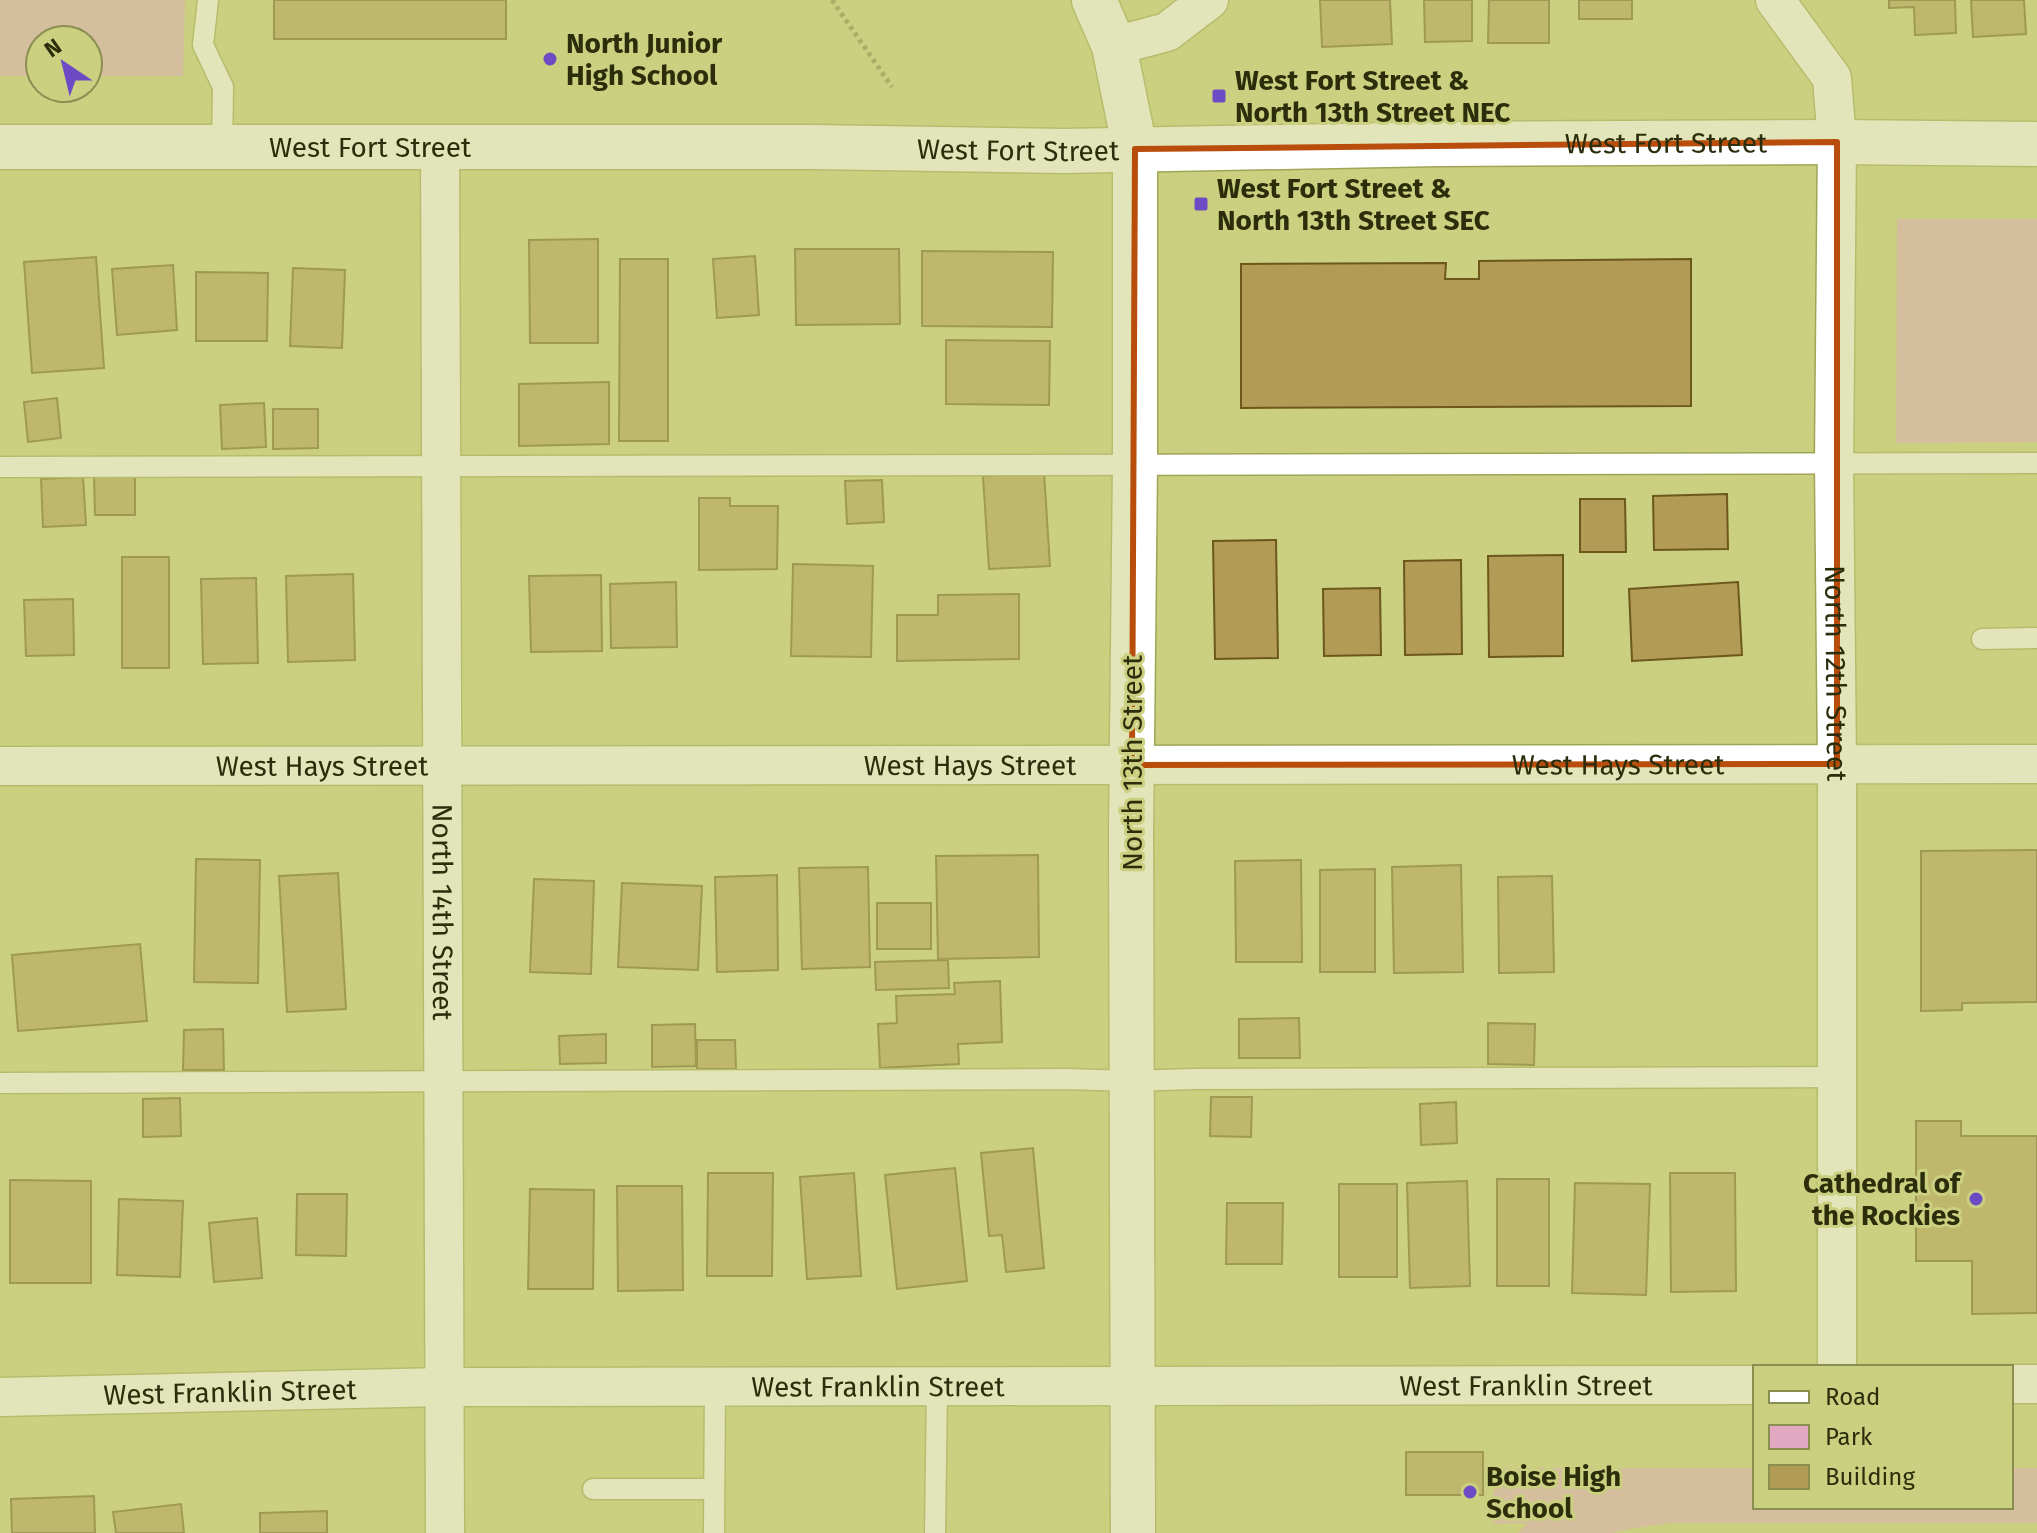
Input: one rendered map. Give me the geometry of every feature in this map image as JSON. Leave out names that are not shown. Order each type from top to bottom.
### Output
[{"type":"street","name":"North 13th Street","points":[[1094,0],[1114,46],[1135,149],[1131,1081],[1133,1533]]},
{"type":"street","points":[[1114,46],[1167,32],[1209,0]]},
{"type":"street","name":"North 12th Street","points":[[1775,0],[1832,78],[1837,142],[1834,463],[1837,1365]]},
{"type":"street","name":"West Fort Street","points":[[0,147],[813,147],[1065,151],[1453,144],[2037,144]]},
{"type":"street","name":"North 14th Street","points":[[440,148],[445,1533]]},
{"type":"street","name":"West Hays Street","points":[[0,766],[2037,764]]},
{"type":"street","points":[[2013,1384],[2037,1384]]},
{"type":"street","name":"West Franklin Street","points":[[0,1397],[444,1387],[1753,1385]]},
{"type":"lane","points":[[208,0],[203,45],[223,87],[222,148]]},
{"type":"lane","points":[[0,467],[2037,463]]},
{"type":"lane","points":[[1982,639],[2037,638]]},
{"type":"lane","points":[[0,1083],[1836,1077]]},
{"type":"lane","points":[[714,1533],[715,1386]]},
{"type":"lane","points":[[935,1533],[937,1386]]},
{"type":"lane","points":[[593,1489],[714,1489]]},
{"type":"path","points":[[832,0],[892,87]]},
{"type":"highlighted area","points":[[1837,142],[1837,764],[1132,765],[1135,149]]},
{"type":"green space","points":[[0,0],[185,0],[183,76],[104,76],[104,24],[24,24],[24,76],[0,76]]},
{"type":"green space","points":[[1897,219],[2037,219],[2037,442],[1896,443]]},
{"type":"green space","points":[[1494,1468],[1753,1468],[1753,1509],[2013,1509],[2013,1468],[2037,1468],[2037,1523],[1671,1523],[1611,1533],[1518,1533],[1528,1523],[1493,1524]]},
{"type":"building","points":[[274,0],[506,0],[506,39],[274,39]]},
{"type":"building","points":[[1320,0],[1390,0],[1392,44],[1322,47]]},
{"type":"building","points":[[1424,0],[1472,0],[1472,41],[1425,42]]},
{"type":"building","points":[[1489,0],[1549,0],[1549,43],[1488,43]]},
{"type":"building","points":[[1579,0],[1632,0],[1632,19],[1579,19]]},
{"type":"building","points":[[1889,0],[1955,0],[1956,33],[1915,35],[1914,7],[1889,8]]},
{"type":"building","points":[[1971,0],[2024,0],[2026,34],[1973,37]]},
{"type":"building","points":[[598,239],[598,343],[530,343],[529,240]]},
{"type":"building","points":[[795,249],[899,249],[900,324],[796,325]]},
{"type":"building","points":[[922,251],[1053,252],[1052,327],[922,326]]},
{"type":"building","points":[[755,256],[759,315],[717,318],[713,259]]},
{"type":"building","points":[[96,257],[104,368],[32,373],[24,262]]},
{"type":"building","points":[[620,259],[668,259],[668,441],[619,441]]},
{"type":"building","points":[[1691,259],[1691,406],[1241,408],[1241,264],[1446,263],[1445,279],[1479,279],[1479,261]]},
{"type":"building","points":[[173,265],[177,330],[117,335],[112,269]]},
{"type":"building","points":[[293,268],[345,270],[342,348],[290,346]]},
{"type":"building","points":[[196,272],[268,273],[267,341],[196,341]]},
{"type":"building","points":[[946,340],[1050,341],[1049,405],[946,404]]},
{"type":"building","points":[[609,382],[609,444],[519,446],[519,384]]},
{"type":"building","points":[[57,398],[61,438],[28,442],[24,402]]},
{"type":"building","points":[[264,403],[266,447],[222,449],[220,405]]},
{"type":"building","points":[[273,409],[318,409],[318,448],[273,449]]},
{"type":"building","points":[[1044,472],[1050,566],[989,569],[983,476]]},
{"type":"building","points":[[94,475],[135,475],[135,515],[95,515]]},
{"type":"building","points":[[83,477],[86,525],[43,527],[41,479]]},
{"type":"building","points":[[882,480],[884,522],[847,524],[845,481]]},
{"type":"building","points":[[1727,494],[1728,549],[1654,550],[1653,496]]},
{"type":"building","points":[[699,498],[730,498],[730,506],[778,506],[777,569],[699,570]]},
{"type":"building","points":[[1580,499],[1625,499],[1626,552],[1580,552]]},
{"type":"building","points":[[1276,540],[1278,658],[1215,659],[1213,541]]},
{"type":"building","points":[[1563,555],[1563,656],[1489,657],[1488,556]]},
{"type":"building","points":[[122,557],[169,557],[169,668],[122,668]]},
{"type":"building","points":[[1461,560],[1462,654],[1405,655],[1404,561]]},
{"type":"building","points":[[793,564],[873,566],[871,657],[791,656]]},
{"type":"building","points":[[353,574],[355,660],[288,662],[286,576]]},
{"type":"building","points":[[601,575],[602,651],[531,652],[529,576]]},
{"type":"building","points":[[256,578],[258,663],[203,664],[201,579]]},
{"type":"building","points":[[676,582],[677,647],[611,648],[610,584]]},
{"type":"building","points":[[1738,582],[1742,655],[1632,661],[1629,589]]},
{"type":"building","points":[[1380,588],[1381,655],[1324,656],[1323,589]]},
{"type":"building","points":[[1019,594],[1019,659],[897,661],[897,615],[938,615],[938,595]]},
{"type":"building","points":[[73,599],[74,655],[26,656],[24,600]]},
{"type":"building","points":[[2037,850],[2037,1002],[1962,1003],[1962,1010],[1921,1011],[1921,851]]},
{"type":"building","points":[[1038,855],[1039,957],[938,959],[936,856]]},
{"type":"building","points":[[196,859],[260,860],[258,983],[194,982]]},
{"type":"building","points":[[1301,860],[1302,962],[1236,962],[1235,861]]},
{"type":"building","points":[[1461,865],[1463,972],[1394,973],[1392,867]]},
{"type":"building","points":[[868,867],[870,967],[802,969],[799,868]]},
{"type":"building","points":[[1375,869],[1375,972],[1320,972],[1320,870]]},
{"type":"building","points":[[338,873],[346,1009],[287,1012],[279,876]]},
{"type":"building","points":[[777,875],[778,970],[717,972],[715,877]]},
{"type":"building","points":[[1552,876],[1554,972],[1499,973],[1498,877]]},
{"type":"building","points":[[534,879],[594,881],[591,974],[530,972]]},
{"type":"building","points":[[622,883],[702,886],[698,970],[618,967]]},
{"type":"building","points":[[877,903],[931,903],[931,949],[877,949]]},
{"type":"building","points":[[140,944],[147,1021],[18,1031],[12,955]]},
{"type":"building","points":[[948,960],[949,988],[876,990],[875,962]]},
{"type":"building","points":[[1000,981],[1002,1042],[958,1044],[959,1064],[880,1068],[878,1024],[897,1023],[896,996],[955,994],[954,983]]},
{"type":"building","points":[[1299,1018],[1300,1058],[1239,1058],[1239,1019]]},
{"type":"building","points":[[1488,1023],[1535,1024],[1534,1065],[1488,1064]]},
{"type":"building","points":[[695,1024],[696,1066],[652,1067],[652,1025]]},
{"type":"building","points":[[223,1029],[224,1070],[183,1070],[184,1030]]},
{"type":"building","points":[[606,1034],[606,1063],[560,1064],[559,1036]]},
{"type":"building","points":[[697,1040],[735,1040],[736,1069],[697,1069]]},
{"type":"building","points":[[1211,1097],[1252,1097],[1251,1137],[1210,1136]]},
{"type":"building","points":[[180,1098],[181,1136],[143,1137],[143,1099]]},
{"type":"building","points":[[1456,1102],[1457,1143],[1421,1145],[1420,1104]]},
{"type":"building","name":"Cathedral of the Rockies","points":[[1916,1121],[1961,1121],[1961,1136],[2037,1136],[2037,1313],[1972,1314],[1972,1261],[1916,1261]]},
{"type":"building","points":[[1033,1148],[1044,1268],[1006,1272],[1002,1235],[989,1236],[981,1153]]},
{"type":"building","points":[[955,1168],[967,1281],[897,1289],[885,1175]]},
{"type":"building","points":[[708,1173],[773,1173],[772,1276],[707,1276]]},
{"type":"building","points":[[854,1173],[861,1276],[807,1279],[800,1177]]},
{"type":"building","points":[[1670,1173],[1735,1173],[1736,1291],[1671,1292]]},
{"type":"building","points":[[1497,1179],[1549,1179],[1549,1286],[1497,1286]]},
{"type":"building","points":[[10,1180],[91,1181],[91,1283],[10,1283]]},
{"type":"building","points":[[1467,1181],[1470,1286],[1410,1288],[1407,1183]]},
{"type":"building","points":[[1575,1183],[1650,1184],[1646,1295],[1572,1293]]},
{"type":"building","points":[[1339,1184],[1397,1184],[1397,1277],[1339,1277]]},
{"type":"building","points":[[617,1186],[682,1186],[683,1290],[618,1291]]},
{"type":"building","points":[[530,1189],[594,1190],[593,1289],[528,1289]]},
{"type":"building","points":[[297,1194],[347,1194],[346,1256],[296,1255]]},
{"type":"building","points":[[119,1199],[183,1201],[180,1277],[117,1275]]},
{"type":"building","points":[[1227,1203],[1283,1203],[1282,1264],[1226,1264]]},
{"type":"building","points":[[257,1218],[262,1278],[214,1282],[209,1223]]},
{"type":"building","points":[[1406,1452],[1483,1452],[1483,1495],[1406,1495]]},
{"type":"building","points":[[94,1496],[95,1533],[12,1533],[11,1499]]},
{"type":"building","points":[[181,1504],[184,1533],[116,1533],[113,1512]]},
{"type":"building","points":[[327,1511],[327,1533],[260,1533],[260,1513]]},
{"type":"place","name":"North Junior High School","points":[[550,59]]},
{"type":"place","name":"West Fort Street & North 13th Street NEC","points":[[1219,96]]},
{"type":"place","name":"West Fort Street & North 13th Street SEC","points":[[1201,204]]},
{"type":"place","name":"Cathedral of the Rockies","points":[[1976,1199]]},
{"type":"place","name":"Boise High School","points":[[1470,1492]]}]
